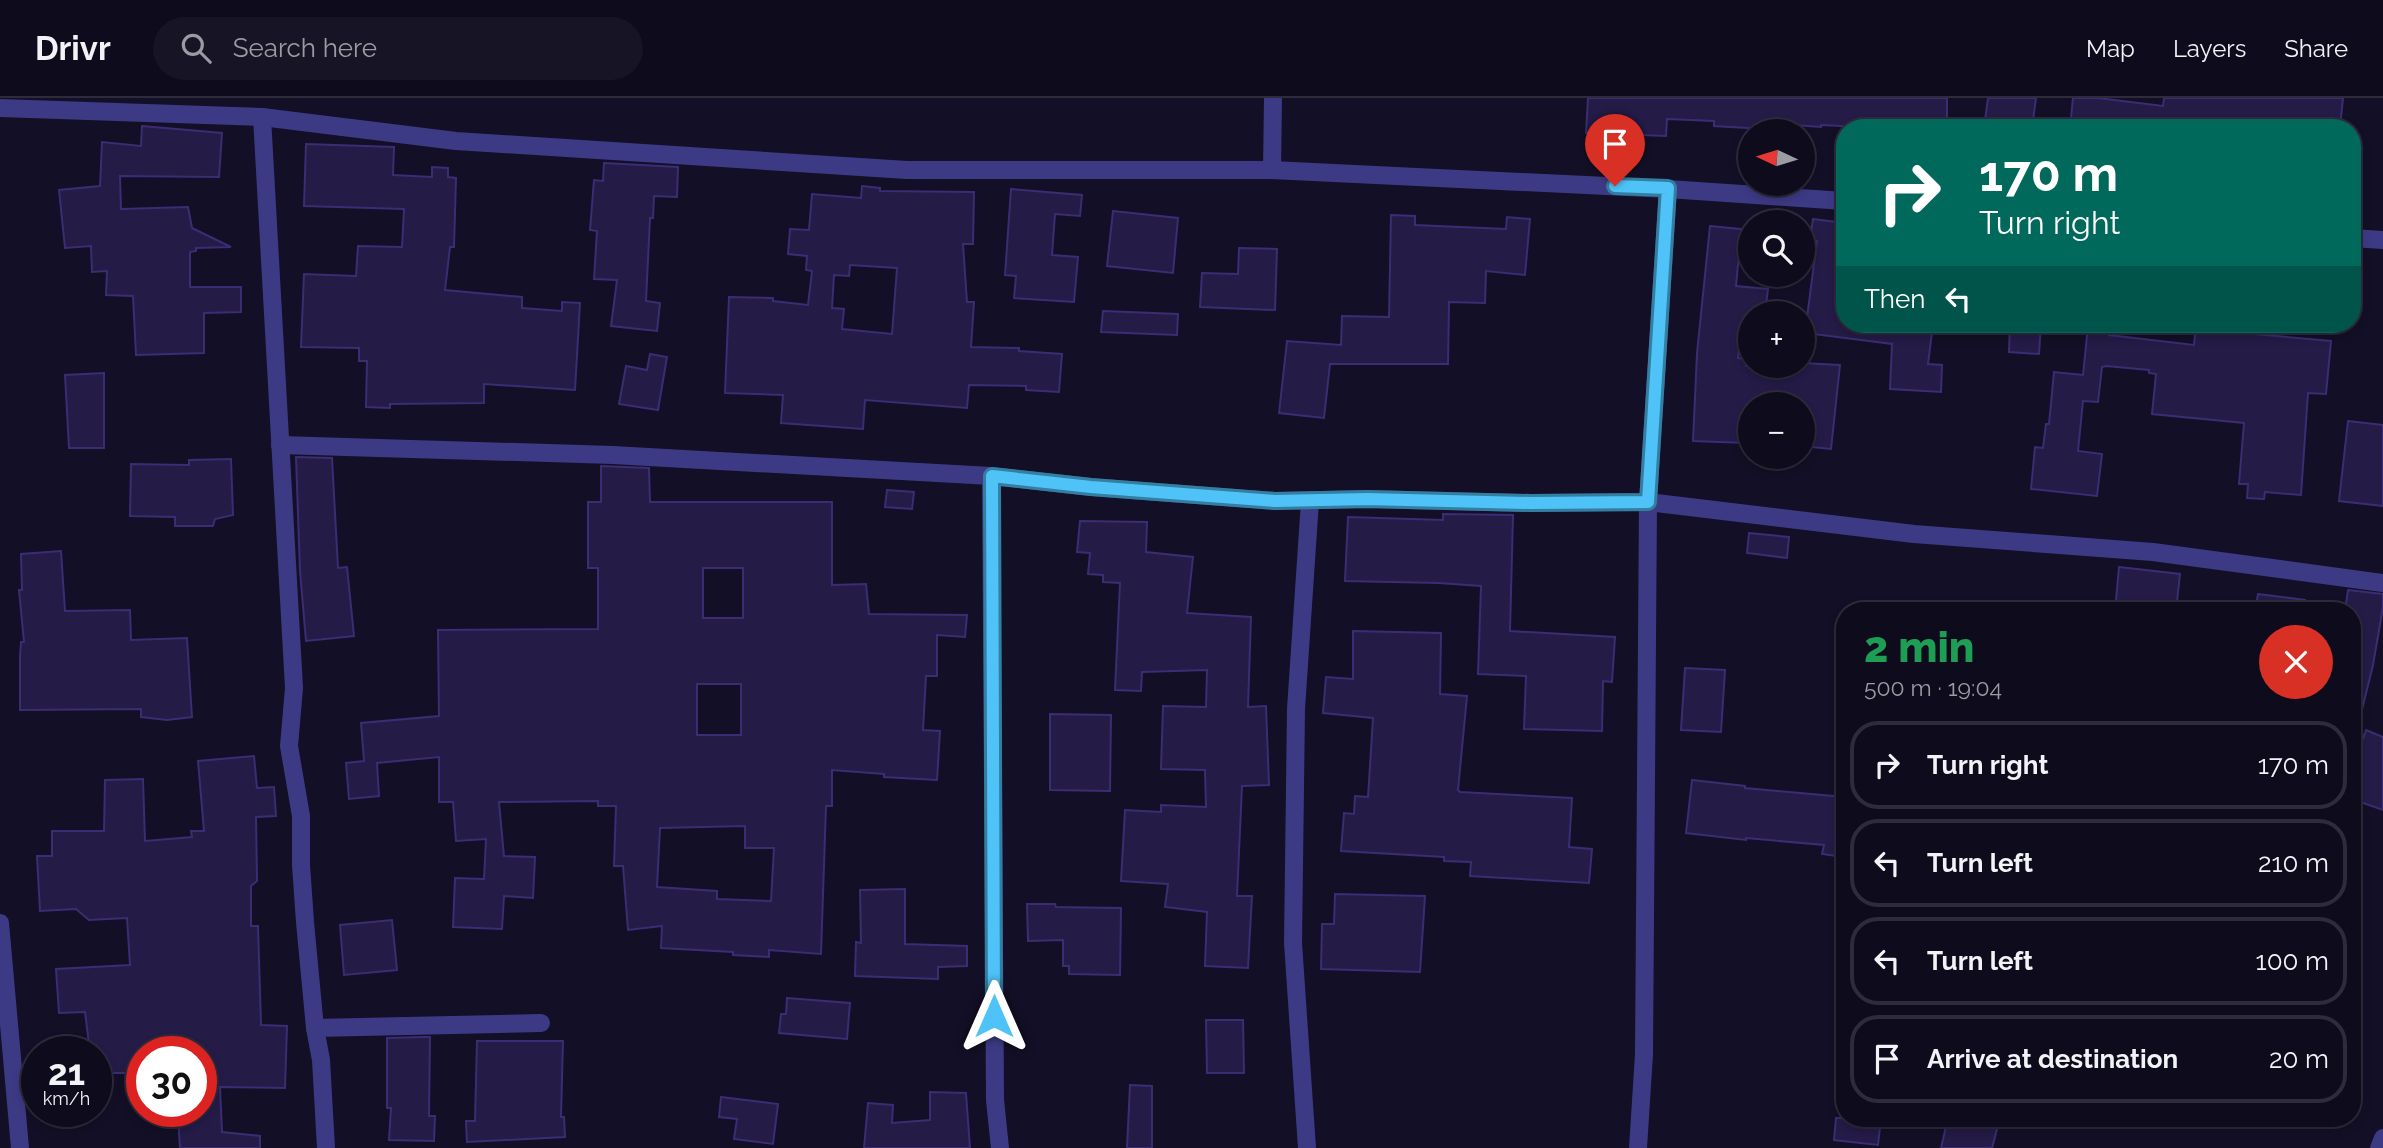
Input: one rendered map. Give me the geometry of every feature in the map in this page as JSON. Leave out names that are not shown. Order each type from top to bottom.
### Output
[{"type":"street","points":[[1272,170],[1273,98]]},
{"type":"street","points":[[0,108],[262,117],[456,141],[907,170],[1272,170],[1668,188],[1836,200]]},
{"type":"street","points":[[262,117],[294,688],[289,746],[301,816],[302,876],[315,1028],[321,1060],[326,1148]]},
{"type":"street","points":[[1638,1148],[1644,1054],[1648,502],[1668,188]]},
{"type":"street","points":[[2361,238],[2383,240]]},
{"type":"street","points":[[280,445],[613,454],[992,476],[1235,498],[1310,501],[1648,502],[1914,534],[2153,552],[2383,583]]},
{"type":"street","points":[[992,476],[995,1100],[1000,1148]]},
{"type":"street","points":[[1307,1148],[1293,943],[1296,709],[1310,501]]},
{"type":"street","points":[[0,923],[20,1148]]},
{"type":"street","points":[[315,1028],[541,1023]]},
{"type":"street","points":[[2379,1148],[2383,1138]]},
{"type":"building","points":[[1588,98],[1947,98],[1947,119],[1836,119],[1836,126],[1821,127],[1815,127],[1815,119],[1738,119],[1738,127],[1714,126],[1714,121],[1667,119],[1666,136],[1586,133]]},
{"type":"building","points":[[1988,98],[2036,98],[2033,119],[1985,119]]},
{"type":"building","points":[[2073,98],[2098,98],[2163,106],[2164,98],[2343,98],[2341,119],[2071,119]]},
{"type":"building","points":[[142,126],[222,133],[219,177],[120,176],[121,209],[188,207],[192,228],[231,247],[196,248],[196,251],[190,252],[190,287],[241,287],[241,312],[204,313],[204,353],[136,355],[133,296],[106,295],[107,271],[92,272],[91,246],[65,248],[59,190],[100,186],[102,142],[141,146]]},
{"type":"building","points":[[306,144],[394,147],[393,175],[432,177],[432,167],[448,168],[448,177],[456,178],[454,247],[450,247],[445,290],[522,297],[522,308],[562,311],[562,302],[580,303],[575,390],[484,384],[484,403],[390,404],[390,408],[366,407],[367,361],[359,361],[359,348],[301,347],[304,274],[356,276],[358,246],[402,247],[404,209],[304,206]]},
{"type":"building","points":[[604,163],[678,167],[677,197],[654,196],[653,218],[650,218],[646,301],[660,303],[657,331],[611,326],[617,280],[594,279],[597,231],[590,230],[594,180],[603,181]]},
{"type":"building","points":[[862,186],[880,188],[880,191],[974,192],[973,244],[963,244],[967,302],[974,302],[971,347],[1019,348],[1019,351],[1062,354],[1059,392],[1026,390],[1026,386],[969,385],[967,408],[865,400],[863,429],[781,423],[783,395],[725,393],[729,297],[773,298],[773,301],[808,305],[812,271],[806,270],[807,256],[788,254],[790,229],[809,230],[812,194],[861,198]],"holes":[[[850,265],[897,268],[892,334],[842,329],[844,309],[832,308],[834,275],[849,276]]]},
{"type":"building","points":[[1011,189],[1082,195],[1080,216],[1055,214],[1052,255],[1078,257],[1074,302],[1014,298],[1016,276],[1005,275]]},
{"type":"building","points":[[1113,211],[1178,218],[1173,273],[1107,266]]},
{"type":"building","points":[[1391,215],[1415,216],[1415,225],[1506,229],[1507,217],[1530,219],[1525,275],[1486,271],[1485,303],[1449,302],[1448,364],[1330,364],[1324,418],[1279,413],[1287,341],[1341,345],[1342,316],[1389,317]]},
{"type":"building","points":[[1815,219],[1836,222],[1836,333],[1932,333],[1928,364],[1942,365],[1941,392],[1890,389],[1892,344],[1815,334],[1815,301],[1809,301],[1811,287],[1815,287]]},
{"type":"building","points":[[1710,226],[1738,229],[1736,286],[1768,289],[1766,301],[1738,301],[1738,378],[1815,378],[1815,364],[1840,365],[1831,449],[1815,447],[1815,392],[1738,392],[1738,443],[1693,441],[1697,353]]},
{"type":"building","points":[[1239,248],[1277,249],[1275,310],[1200,307],[1202,273],[1238,274]]},
{"type":"building","points":[[1103,311],[1178,314],[1177,335],[1101,332]]},
{"type":"building","points":[[2010,333],[2040,333],[2039,354],[2009,352]]},
{"type":"building","points":[[2087,333],[2109,333],[2194,345],[2195,333],[2243,333],[2331,341],[2326,394],[2308,393],[2301,495],[2265,492],[2264,499],[2247,498],[2248,484],[2239,484],[2244,423],[2152,414],[2156,374],[2149,373],[2149,370],[2106,366],[2102,367],[2098,402],[2083,401],[2078,451],[2102,454],[2097,496],[2031,489],[2035,447],[2043,448],[2046,424],[2049,424],[2054,372],[2083,375]]},
{"type":"building","points":[[650,354],[667,357],[658,410],[619,404],[626,366],[647,370]]},
{"type":"building","points":[[104,373],[104,448],[69,448],[65,375]]},
{"type":"building","points":[[2348,421],[2383,425],[2383,506],[2339,501]]},
{"type":"building","points":[[296,457],[332,458],[338,568],[347,567],[354,636],[306,641],[300,571]]},
{"type":"building","points":[[231,459],[233,515],[215,519],[213,526],[175,526],[175,517],[130,516],[131,464],[189,465],[189,460]]},
{"type":"building","points":[[601,466],[649,468],[650,502],[832,502],[832,585],[866,584],[869,614],[967,615],[965,637],[937,635],[937,676],[926,676],[923,730],[940,731],[937,780],[832,770],[832,806],[826,806],[821,954],[769,950],[769,957],[661,948],[662,926],[628,930],[623,866],[614,866],[616,806],[598,806],[598,801],[499,802],[504,856],[535,857],[533,898],[504,896],[502,929],[453,927],[455,878],[484,879],[486,839],[456,841],[453,802],[439,802],[439,757],[377,763],[379,796],[349,799],[346,763],[364,761],[361,723],[439,716],[438,630],[598,629],[598,568],[588,568],[588,502],[601,502]],"holes":[[[703,568],[743,568],[743,618],[703,618]],[[697,684],[741,684],[741,735],[697,735]],[[745,826],[745,848],[774,848],[771,901],[717,899],[717,891],[657,887],[660,828]]]},
{"type":"building","points":[[887,490],[914,492],[912,509],[885,507]]},
{"type":"building","points":[[1443,514],[1513,515],[1510,631],[1615,637],[1612,682],[1603,681],[1602,731],[1524,729],[1526,676],[1478,674],[1481,586],[1345,581],[1348,517],[1443,520]]},
{"type":"building","points":[[1080,521],[1147,522],[1146,552],[1193,557],[1187,613],[1251,617],[1248,707],[1266,706],[1269,785],[1242,786],[1237,896],[1252,896],[1248,968],[1205,966],[1207,912],[1165,907],[1168,884],[1121,881],[1125,810],[1161,812],[1161,805],[1206,807],[1205,770],[1161,769],[1163,706],[1206,707],[1207,670],[1142,672],[1141,691],[1115,690],[1120,583],[1103,582],[1103,575],[1088,574],[1090,553],[1077,552]]},
{"type":"building","points":[[1749,533],[1789,537],[1787,558],[1747,553]]},
{"type":"building","points":[[61,551],[65,611],[130,610],[131,640],[187,638],[192,717],[167,720],[141,717],[141,709],[20,710],[20,656],[21,642],[24,642],[19,590],[22,590],[21,554]]},
{"type":"building","points":[[2119,567],[2180,574],[2177,602],[2116,602]]},
{"type":"building","points":[[2348,590],[2383,594],[2373,665],[2361,714],[2361,602],[2346,602]]},
{"type":"building","points":[[2258,594],[2305,600],[2305,602],[2257,602]]},
{"type":"building","points":[[1353,631],[1441,633],[1440,694],[1467,696],[1458,790],[1572,798],[1569,847],[1592,849],[1589,883],[1470,876],[1471,862],[1444,861],[1444,857],[1341,851],[1344,813],[1354,814],[1355,796],[1368,797],[1373,718],[1323,713],[1326,677],[1353,679]]},
{"type":"building","points":[[1685,668],[1725,670],[1721,732],[1681,730]]},
{"type":"building","points":[[1050,714],[1111,715],[1110,791],[1050,790]]},
{"type":"building","points":[[2366,730],[2383,737],[2383,810],[2361,802],[2361,744]]},
{"type":"building","points":[[254,756],[257,788],[274,787],[276,816],[256,817],[257,881],[251,886],[251,926],[258,926],[261,1025],[287,1026],[285,1088],[220,1087],[222,1132],[260,1136],[260,1148],[180,1148],[179,1127],[217,1127],[217,1036],[126,1036],[126,1073],[112,1073],[112,1036],[88,1036],[85,1012],[59,1013],[56,969],[130,965],[127,918],[89,920],[76,909],[40,911],[37,856],[52,856],[52,831],[104,831],[105,780],[143,779],[145,841],[192,837],[191,831],[204,831],[198,761]]},
{"type":"building","points":[[1692,780],[1836,796],[1836,856],[1822,854],[1824,845],[1686,833]]},
{"type":"building","points":[[905,889],[905,944],[967,946],[967,966],[938,967],[938,979],[855,976],[856,942],[861,943],[860,890]]},
{"type":"building","points":[[1335,894],[1425,896],[1420,972],[1321,969],[1322,924],[1334,924]]},
{"type":"building","points":[[1027,904],[1121,908],[1120,975],[1069,974],[1069,966],[1063,966],[1063,940],[1028,941]]},
{"type":"building","points":[[392,920],[397,970],[344,975],[340,925]]},
{"type":"building","points":[[787,998],[850,1003],[847,1039],[779,1033],[781,1014],[786,1014]]},
{"type":"building","points":[[1206,1020],[1243,1020],[1244,1073],[1207,1073]]},
{"type":"building","points":[[430,1037],[429,1116],[435,1116],[434,1141],[389,1140],[391,1108],[387,1108],[387,1038]]},
{"type":"building","points":[[477,1041],[563,1041],[561,1117],[564,1117],[565,1137],[467,1142],[466,1121],[475,1121]]},
{"type":"building","points":[[1130,1085],[1152,1086],[1152,1148],[1127,1148]]},
{"type":"building","points":[[930,1092],[966,1093],[970,1148],[864,1148],[868,1103],[893,1105],[892,1123],[930,1120]]},
{"type":"building","points":[[721,1097],[778,1104],[773,1144],[734,1139],[737,1119],[719,1117]]},
{"type":"building","points":[[1836,1118],[1836,1127],[1880,1127],[1878,1145],[1834,1140]]},
{"type":"building","points":[[1946,1127],[1998,1127],[1992,1148],[1941,1148]]},
{"type":"route","points":[[994,1016],[992,476],[1091,487],[1275,501],[1367,499],[1531,503],[1648,502],[1668,188],[1615,186]]}]
